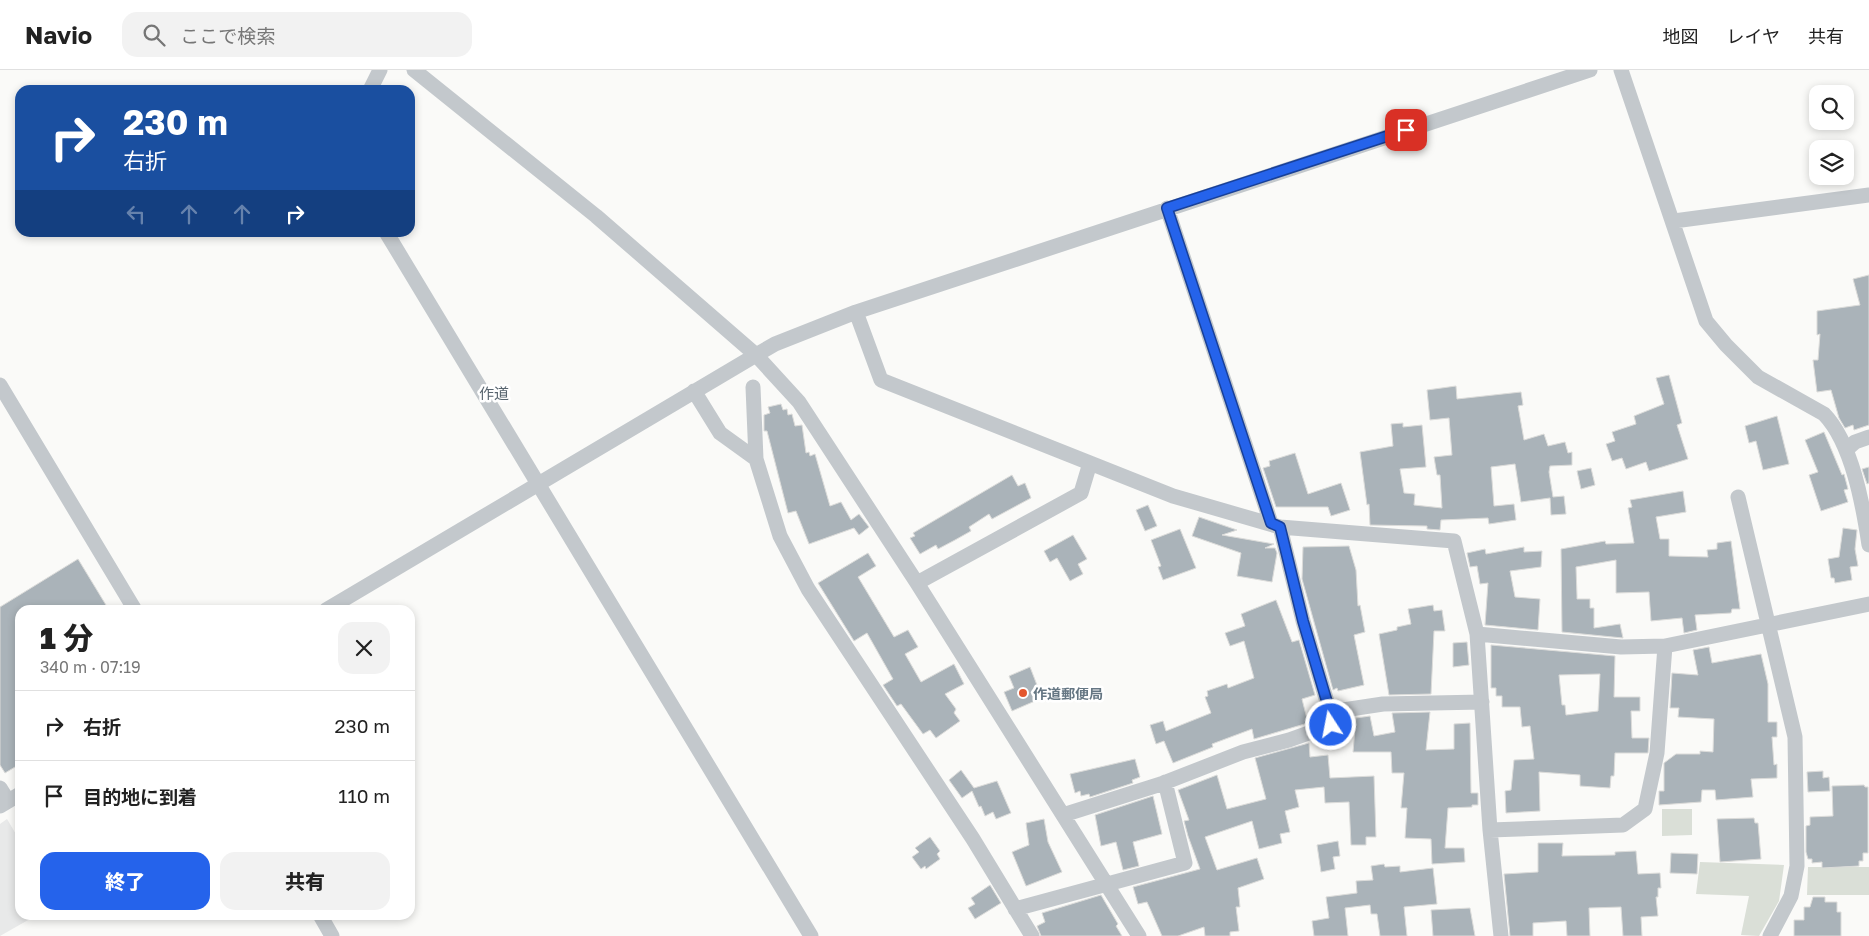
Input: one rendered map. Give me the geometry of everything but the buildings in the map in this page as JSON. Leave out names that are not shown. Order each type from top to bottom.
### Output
[{"type":"street","points":[[372,85],[380,70]]},
{"type":"street","points":[[414,70],[596,216],[756,355],[798,402],[917,583],[1139,936]]},
{"type":"street","points":[[334,605],[775,344],[856,312],[1590,70]]},
{"type":"street","points":[[1621,70],[1674,221],[1706,321],[1726,345],[1758,377],[1824,414],[1847,449],[1868,537]]},
{"type":"street","points":[[1674,221],[1869,195]]},
{"type":"street","points":[[1063,815],[1166,782],[1243,752],[1289,740],[1331,725],[1330,712],[1275,525],[1167,208]]},
{"type":"street","points":[[389,237],[811,936]]},
{"type":"street","points":[[856,312],[881,380],[1173,496],[1275,525],[1454,541],[1477,634],[1490,830],[1501,936]]},
{"type":"street","points":[[0,385],[132,605]]},
{"type":"street","points":[[753,387],[756,459],[780,536],[808,589],[973,839],[1032,936]]},
{"type":"street","points":[[694,391],[720,433],[756,459]]},
{"type":"street","points":[[1847,449],[1855,442],[1869,437]]},
{"type":"street","points":[[917,583],[1081,493],[1090,463]]},
{"type":"street","points":[[1738,497],[1795,737],[1797,856],[1791,896],[1770,936]]},
{"type":"street","points":[[1477,634],[1621,647],[1666,646],[1869,604]]},
{"type":"street","points":[[1490,830],[1623,826],[1645,809],[1658,753],[1666,646]]},
{"type":"street","points":[[1330,712],[1383,704],[1482,702]]},
{"type":"street","points":[[1015,909],[1185,863],[1166,782]]},
{"type":"street","points":[[323,920],[332,936]]},
{"type":"shaded area","points":[[1662,809],[1692,809],[1692,835],[1662,836]]},
{"type":"shaded area","points":[[7,819],[15,833],[15,920],[28,920],[0,936],[0,824]]},
{"type":"shaded area","points":[[1700,862],[1784,865],[1779,901],[1759,936],[1741,935],[1749,896],[1696,894]]},
{"type":"shaded area","points":[[1808,867],[1869,867],[1869,895],[1807,895]]},
{"type":"place","name":"作道郵便局","points":[[1023,693]]},
{"type":"district","name":"作道","points":[[494,393]]},
{"type":"route","points":[[1331,725],[1330,712],[1303,621],[1280,527],[1271,523],[1167,208],[1406,130]]}]
